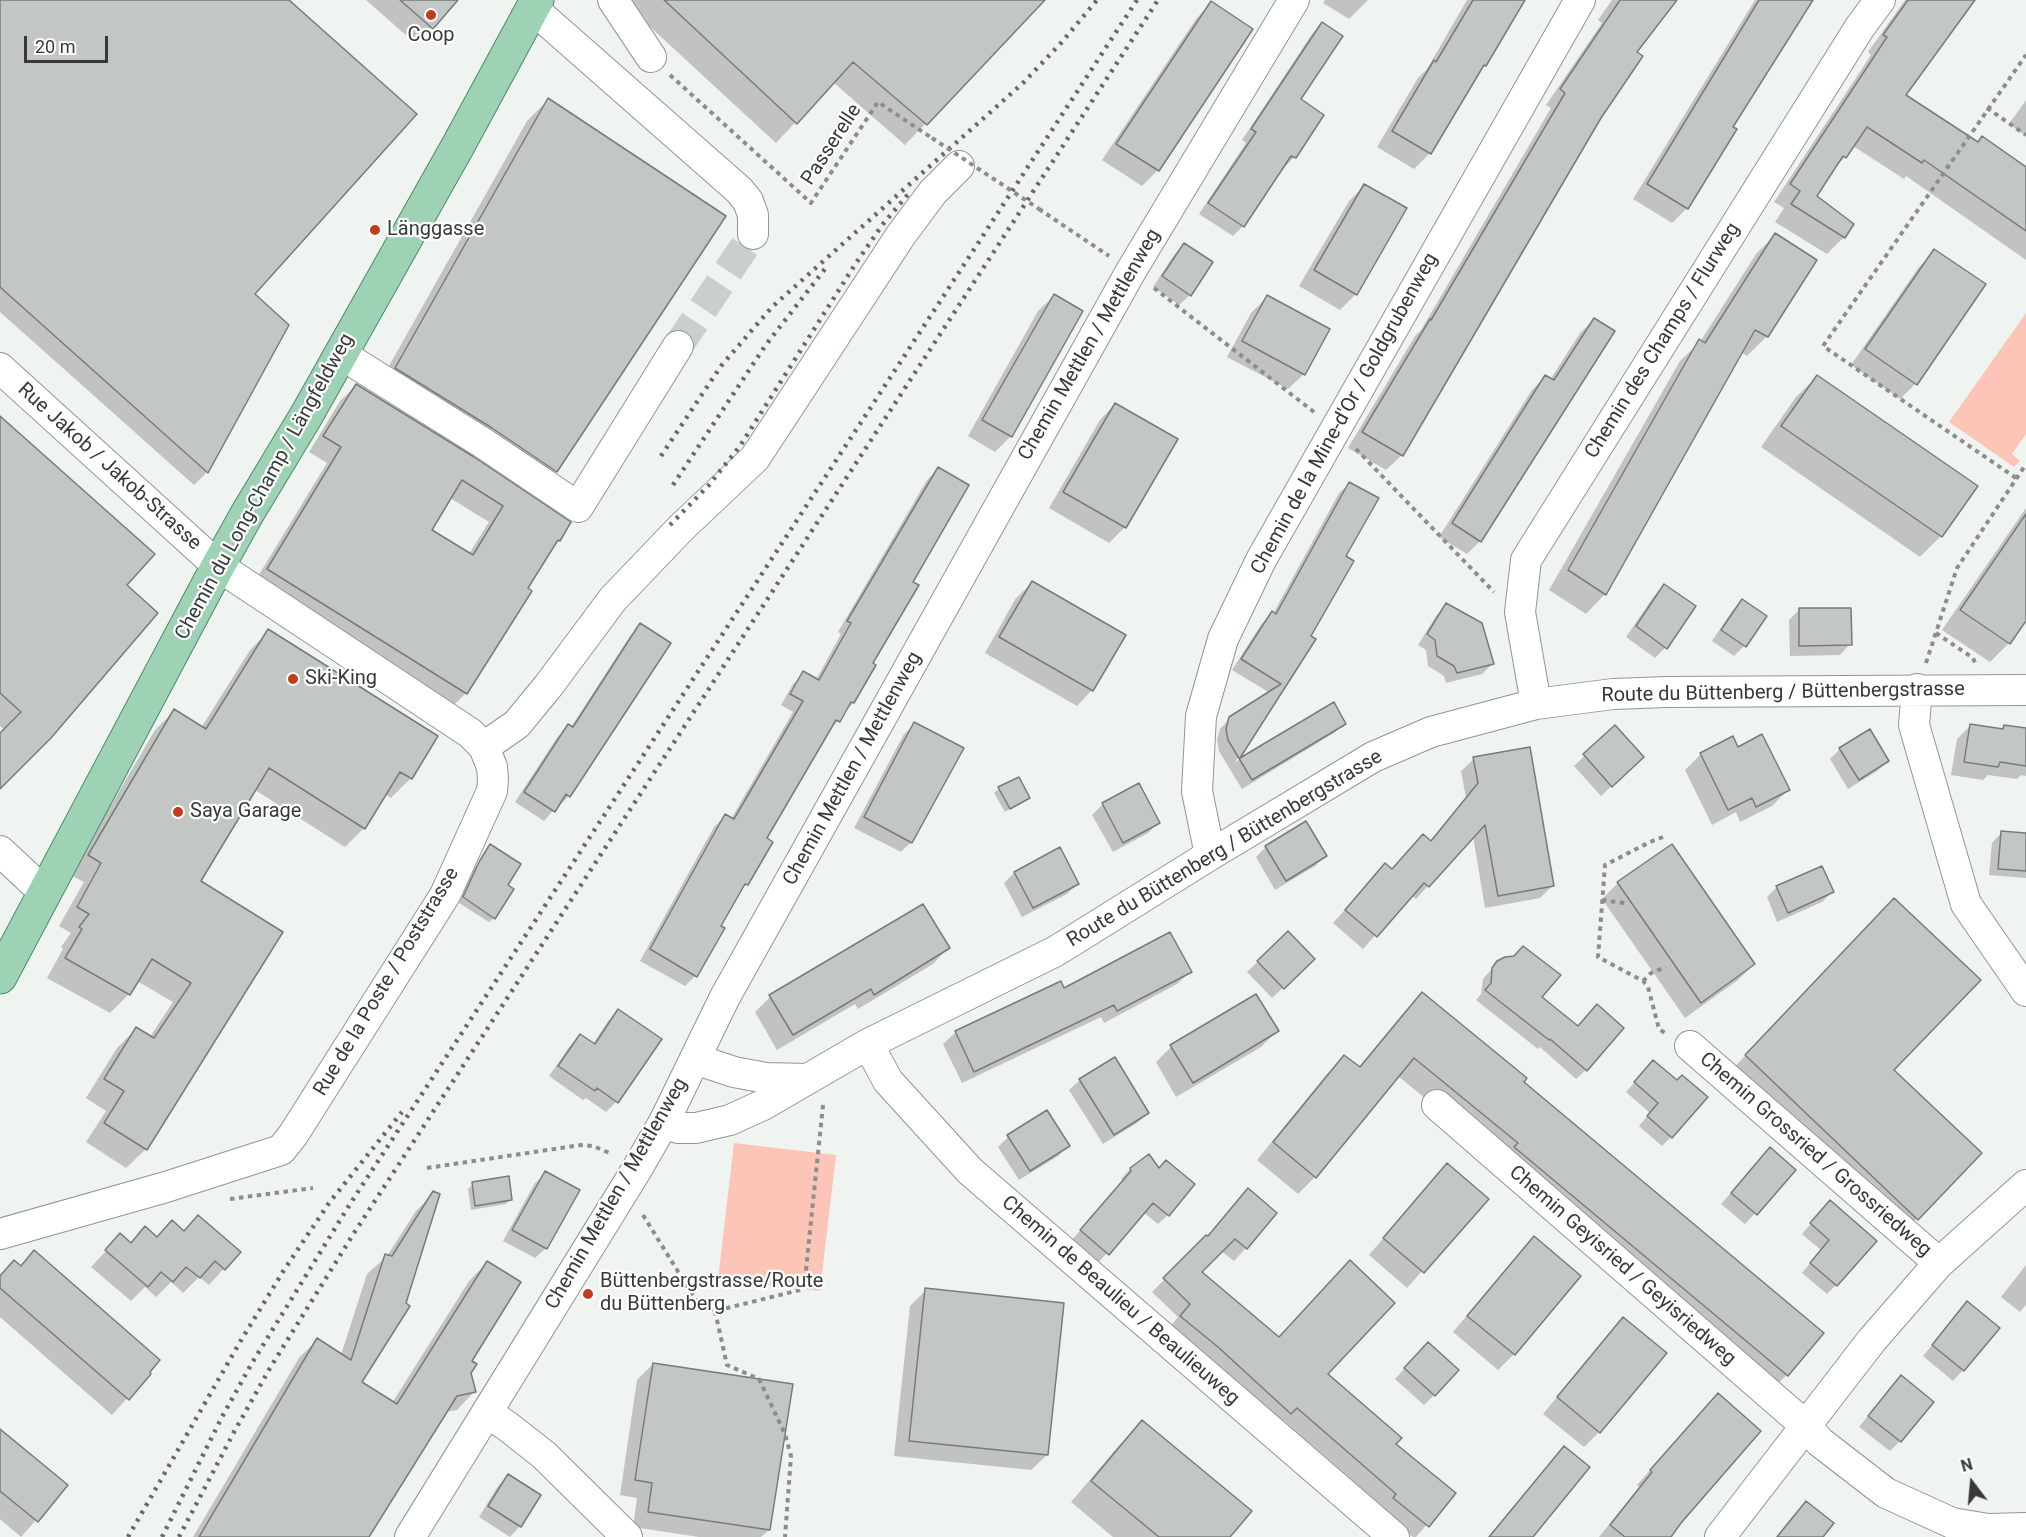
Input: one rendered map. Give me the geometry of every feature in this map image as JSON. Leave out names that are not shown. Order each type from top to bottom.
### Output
[{"type":"main road","name":"Chemin du Long-Champ / Längfeldweg","points":[[0,977],[218,567],[342,352],[535,4]]},
{"type":"street","points":[[613,0],[651,57]]},
{"type":"street","name":"Chemin Mettlen / Mettlenweg","points":[[410,1537],[620,1198],[663,1122],[725,997],[1131,271],[1294,0]]},
{"type":"street","name":"Chemin de la Mine-d'Or / Goldgrubenweg","points":[[1210,855],[1197,791],[1201,716],[1223,639],[1262,560],[1580,0]]},
{"type":"street","name":"Chemin des Champs / Flurweg","points":[[1536,704],[1520,612],[1526,560],[1848,47],[1880,0]]},
{"type":"street","points":[[535,4],[739,189],[748,201],[753,215],[753,234]]},
{"type":"street","points":[[218,567],[470,733],[484,747],[516,724],[549,686],[613,599],[681,528],[755,458],[901,235],[933,192],[959,166]]},
{"type":"street","points":[[342,352],[355,363],[483,443],[578,507],[678,346]]},
{"type":"street","name":"Rue Jakob / Jakob-Strasse","points":[[0,368],[218,567]]},
{"type":"street","points":[[1920,680],[1914,725],[1965,904],[2026,991]]},
{"type":"street","name":"Route du Büttenberg / Büttenbergstrasse","points":[[663,1122],[678,1128],[696,1128],[730,1120],[764,1105],[815,1091],[868,1044],[1056,951],[1373,757],[1431,732],[1536,704],[1613,694],[1920,680],[2026,690]]},
{"type":"street","name":"Rue de la Poste / Poststrasse","points":[[4,1226],[166,1187],[281,1150],[293,1135],[445,895],[492,791],[492,767],[484,747]]},
{"type":"street","points":[[0,851],[45,893]]},
{"type":"street","name":"Chemin de Beaulieu / Beaulieuweg","points":[[868,1044],[888,1081],[970,1171],[1394,1537]]},
{"type":"street","name":"Chemin Grossried / Grossriedweg","points":[[1690,1046],[1939,1263]]},
{"type":"street","points":[[695,1059],[815,1091]]},
{"type":"street","name":"Chemin Geyisried / Geyisriedweg","points":[[1437,1105],[1806,1426],[1820,1442],[1886,1493],[1952,1523],[1988,1529],[2026,1528]]},
{"type":"street","points":[[1720,1537],[1872,1340],[1939,1263],[2026,1185]]},
{"type":"street","points":[[487,1412],[544,1455],[627,1537]]},
{"type":"path","points":[[2016,478],[1822,346],[2026,55]]},
{"type":"path","name":"Passerelle","points":[[651,57],[811,203],[878,102],[1117,261]]},
{"type":"path","points":[[1987,108],[2026,135]]},
{"type":"path","points":[[1920,680],[1957,568],[2026,464]]},
{"type":"path","points":[[1935,633],[1973,658],[1976,669]]},
{"type":"path","points":[[1663,837],[1605,865],[1598,957],[1643,981],[1648,987],[1659,1029],[1690,1046]]},
{"type":"path","points":[[1602,900],[1625,903]]},
{"type":"path","points":[[1643,981],[1651,973],[1666,967]]},
{"type":"path","points":[[641,1211],[700,1307],[715,1311],[804,1289],[815,1091]]},
{"type":"path","points":[[427,1168],[581,1145],[593,1146],[616,1156]]},
{"type":"path","points":[[222,1200],[313,1188]]},
{"type":"path","points":[[715,1311],[727,1365],[759,1379],[785,1434],[792,1456],[785,1537]]},
{"type":"shaded area","points":[[2026,313],[2026,434],[2012,454],[2020,461],[2014,467],[1949,422]]},
{"type":"shaded area","points":[[734,1143],[836,1155],[820,1291],[718,1279]]},
{"type":"building","points":[[0,0],[289,0],[417,114],[255,294],[289,325],[208,473],[0,287]]},
{"type":"building","name":"Coop","points":[[400,0],[458,0],[433,29]]},
{"type":"building","points":[[664,0],[1045,0],[927,125],[853,62],[797,124]]},
{"type":"building","points":[[1473,0],[1525,0],[1431,154],[1392,131]]},
{"type":"building","points":[[1620,0],[1677,0],[1637,52],[1643,56],[1601,118],[1403,456],[1362,432],[1565,93],[1560,89]]},
{"type":"building","points":[[1759,0],[1813,0],[1733,127],[1737,129],[1688,209],[1647,184]]},
{"type":"building","points":[[1908,0],[1975,0],[1906,95],[1978,142],[1982,136],[2026,167],[2026,231],[1924,160],[1922,163],[1867,127],[1846,158],[1843,156],[1817,196],[1854,224],[1845,238],[1791,204],[1800,191],[1790,184],[1887,37],[1883,35]]},
{"type":"building","points":[[1211,1],[1253,29],[1159,171],[1116,144]]},
{"type":"building","points":[[1322,22],[1343,36],[1301,99],[1324,115],[1296,158],[1291,156],[1244,227],[1208,203],[1256,132],[1251,129]]},
{"type":"building","points":[[548,98],[726,216],[557,472],[492,428],[395,368]]},
{"type":"building","points":[[1364,184],[1407,208],[1357,295],[1314,270]]},
{"type":"building","points":[[1775,233],[1817,260],[1768,337],[1755,330],[1606,595],[1568,570],[1699,339],[1705,343]]},
{"type":"building","points":[[1184,243],[1213,262],[1191,296],[1162,276]]},
{"type":"building","points":[[1934,249],[1986,284],[1917,385],[1865,349]]},
{"type":"building","points":[[1054,294],[1083,311],[1012,437],[982,420]]},
{"type":"building","points":[[1267,295],[1330,329],[1305,375],[1242,341]]},
{"type":"building","points":[[1594,318],[1615,331],[1481,542],[1452,523],[1545,375],[1554,380]]},
{"type":"building","points":[[1817,375],[1978,486],[1942,537],[1781,426]]},
{"type":"building","points":[[356,384],[474,457],[571,522],[528,588],[532,591],[467,694],[267,569],[341,447],[323,436]],"holes":[[[462,480],[503,506],[473,555],[432,530]]]},
{"type":"building","points":[[1115,403],[1178,439],[1126,528],[1063,492]]},
{"type":"building","points":[[0,416],[155,554],[127,585],[158,613],[51,738],[0,789],[0,733],[21,712],[0,693]]},
{"type":"building","points":[[938,467],[969,485],[913,582],[919,585],[873,663],[876,665],[854,703],[851,702],[840,722],[836,720],[767,838],[773,842],[721,926],[725,928],[697,977],[650,949],[725,814],[734,819],[803,701],[790,694],[803,671],[819,680],[851,623],[847,621]]},
{"type":"building","points":[[1349,482],[1379,498],[1346,556],[1354,561],[1311,636],[1316,639],[1240,758],[1334,702],[1346,724],[1252,780],[1228,740],[1226,729],[1229,717],[1281,684],[1241,659],[1272,611],[1276,614]]},
{"type":"building","points":[[2026,514],[2026,621],[2010,644],[1960,610]]},
{"type":"building","points":[[1032,581],[1126,635],[1093,691],[999,637]]},
{"type":"building","points":[[1664,584],[1696,606],[1667,649],[1636,626]]},
{"type":"building","points":[[1742,599],[1767,616],[1746,647],[1721,630]]},
{"type":"building","points":[[1446,603],[1482,623],[1494,664],[1457,673],[1454,666],[1437,656],[1435,640],[1427,634]]},
{"type":"building","points":[[1799,608],[1851,608],[1852,645],[1799,646]]},
{"type":"building","points":[[640,623],[671,643],[570,797],[566,794],[555,812],[524,792],[568,724],[573,727]]},
{"type":"building","points":[[268,629],[438,736],[412,779],[400,772],[365,829],[269,768],[201,881],[283,932],[147,1150],[104,1123],[124,1091],[104,1079],[136,1027],[154,1038],[191,983],[152,959],[130,995],[65,958],[82,929],[79,927],[89,914],[77,907],[101,863],[88,855],[174,709],[206,729]]},
{"type":"building","points":[[914,722],[964,748],[912,843],[864,817]]},
{"type":"building","points":[[1970,724],[2003,729],[2004,725],[2026,728],[2026,766],[2000,762],[1998,767],[1964,762]]},
{"type":"building","points":[[1615,725],[1644,757],[1612,787],[1583,754]]},
{"type":"building","points":[[1870,729],[1889,761],[1859,780],[1839,748]]},
{"type":"building","points":[[1762,734],[1790,790],[1756,807],[1752,798],[1728,810],[1700,753],[1733,736],[1738,747]]},
{"type":"building","points":[[1530,747],[1554,886],[1498,896],[1485,825],[1429,887],[1424,883],[1377,937],[1345,910],[1385,863],[1392,869],[1423,834],[1431,841],[1478,783],[1473,757]]},
{"type":"building","points":[[1019,777],[1030,798],[1010,809],[998,787]]},
{"type":"building","points":[[1139,783],[1160,823],[1123,843],[1102,803]]},
{"type":"building","points":[[1306,821],[1327,856],[1286,881],[1265,846]]},
{"type":"building","points":[[2001,831],[2026,833],[2026,871],[1998,869]]},
{"type":"building","points":[[490,844],[521,864],[508,885],[514,889],[495,919],[463,897]]},
{"type":"building","points":[[1672,844],[1755,964],[1701,1003],[1617,882]]},
{"type":"building","points":[[1060,847],[1079,884],[1033,908],[1014,872]]},
{"type":"building","points":[[1822,866],[1834,892],[1788,913],[1776,886]]},
{"type":"building","points":[[1894,898],[1981,980],[1894,1070],[1982,1153],[1918,1220],[1745,1055]]},
{"type":"building","points":[[923,904],[950,948],[874,995],[871,989],[793,1035],[769,995]]},
{"type":"building","points":[[1288,931],[1315,959],[1284,989],[1257,961]]},
{"type":"building","points":[[1170,932],[1192,972],[1117,1011],[1114,1005],[974,1072],[955,1031],[1061,981],[1064,988]]},
{"type":"building","points":[[1523,946],[1561,975],[1542,997],[1578,1026],[1597,1004],[1624,1028],[1587,1071],[1550,1039],[1485,990],[1491,983],[1492,968],[1497,961],[1514,956]]},
{"type":"building","points":[[1422,992],[1527,1078],[1524,1082],[1824,1333],[1788,1376],[1514,1147],[1518,1143],[1414,1058],[1316,1178],[1273,1142],[1344,1055],[1360,1067]]},
{"type":"building","points":[[1256,994],[1279,1031],[1193,1083],[1170,1045]]},
{"type":"building","points":[[618,1009],[662,1039],[618,1103],[597,1088],[595,1091],[558,1066],[580,1034],[595,1044]]},
{"type":"building","points":[[1115,1057],[1149,1113],[1114,1135],[1079,1079]]},
{"type":"building","points":[[1653,1060],[1677,1080],[1682,1075],[1708,1097],[1672,1138],[1647,1116],[1658,1103],[1634,1082]]},
{"type":"building","points":[[1047,1110],[1070,1146],[1030,1171],[1007,1135]]},
{"type":"building","points":[[1770,1147],[1796,1170],[1757,1215],[1731,1193]]},
{"type":"building","points":[[1149,1154],[1159,1168],[1166,1160],[1195,1184],[1169,1216],[1153,1203],[1109,1255],[1080,1230],[1131,1171],[1130,1168]]},
{"type":"building","points":[[1447,1163],[1489,1199],[1424,1273],[1383,1238]]},
{"type":"building","points":[[545,1171],[580,1190],[547,1249],[512,1230]]},
{"type":"building","points":[[509,1176],[512,1200],[475,1206],[472,1182]]},
{"type":"building","points":[[1248,1188],[1277,1213],[1247,1249],[1235,1239],[1202,1272],[1279,1337],[1350,1260],[1395,1303],[1328,1374],[1402,1438],[1396,1444],[1456,1493],[1429,1527],[1393,1498],[1396,1494],[1297,1408],[1291,1414],[1218,1347],[1180,1316],[1190,1304],[1163,1278],[1206,1235],[1208,1236]]},
{"type":"building","points":[[433,1191],[440,1194],[406,1303],[410,1306],[362,1382],[397,1404],[487,1261],[521,1282],[472,1361],[477,1364],[471,1373],[476,1392],[457,1396],[369,1537],[199,1537],[317,1338],[351,1360],[385,1254],[392,1256]]},
{"type":"building","points":[[1830,1200],[1877,1241],[1837,1286],[1810,1263],[1829,1240],[1810,1223]]},
{"type":"building","points":[[198,1215],[241,1252],[225,1270],[215,1261],[200,1278],[186,1267],[173,1282],[161,1272],[148,1287],[105,1250],[120,1233],[131,1243],[145,1226],[157,1237],[172,1220],[184,1231]]},
{"type":"building","points":[[1534,1236],[1581,1276],[1515,1355],[1467,1316]]},
{"type":"building","points":[[34,1250],[160,1360],[129,1400],[0,1288],[0,1276],[14,1260],[21,1266]]},
{"type":"building","points":[[925,1288],[1064,1303],[1048,1455],[909,1441]]},
{"type":"building","points":[[1967,1301],[2000,1328],[1964,1371],[1932,1345]]},
{"type":"building","points":[[1623,1317],[1667,1353],[1600,1433],[1557,1397]]},
{"type":"building","points":[[1428,1342],[1459,1370],[1435,1396],[1404,1368]]},
{"type":"building","points":[[653,1363],[793,1384],[770,1530],[648,1512],[652,1483],[635,1480]]},
{"type":"building","points":[[1901,1375],[1934,1402],[1901,1442],[1868,1416]]},
{"type":"building","points":[[1718,1393],[1761,1431],[1671,1537],[1625,1537],[1610,1525],[1652,1472],[1650,1470]]},
{"type":"building","points":[[1142,1420],[1252,1511],[1230,1537],[1159,1537],[1091,1481]]},
{"type":"building","points":[[0,1429],[68,1485],[38,1522],[0,1491]]},
{"type":"building","points":[[1564,1446],[1590,1467],[1533,1537],[1489,1537]]},
{"type":"building","points":[[508,1474],[541,1495],[521,1527],[488,1506]]},
{"type":"building","points":[[1806,1501],[1834,1523],[1823,1537],[1777,1537]]},
{"type":"tunnel","points":[[678,346],[753,234]]},
{"type":"railway","points":[[661,456],[721,366],[772,307],[1023,83],[1097,0]]},
{"type":"railway","points":[[162,1537],[222,1417],[252,1363],[350,1204],[1137,0]]},
{"type":"railway","points":[[179,1537],[270,1368],[354,1233],[1158,0]]},
{"type":"railway","points":[[670,525],[709,485],[740,446],[856,263],[883,224],[910,192]]},
{"type":"railway","points":[[673,485],[765,346],[828,265]]},
{"type":"railway","points":[[128,1537],[284,1270],[329,1203],[402,1112]]},
{"type":"place","name":"Coop","points":[[431,15]]},
{"type":"place","name":"Länggasse","points":[[375,230]]},
{"type":"place","name":"Ski-King","points":[[293,679]]},
{"type":"place","name":"Saya Garage","points":[[178,812]]},
{"type":"place","name":"Büttenbergstrasse/Route du Büttenberg","points":[[588,1294]]}]
